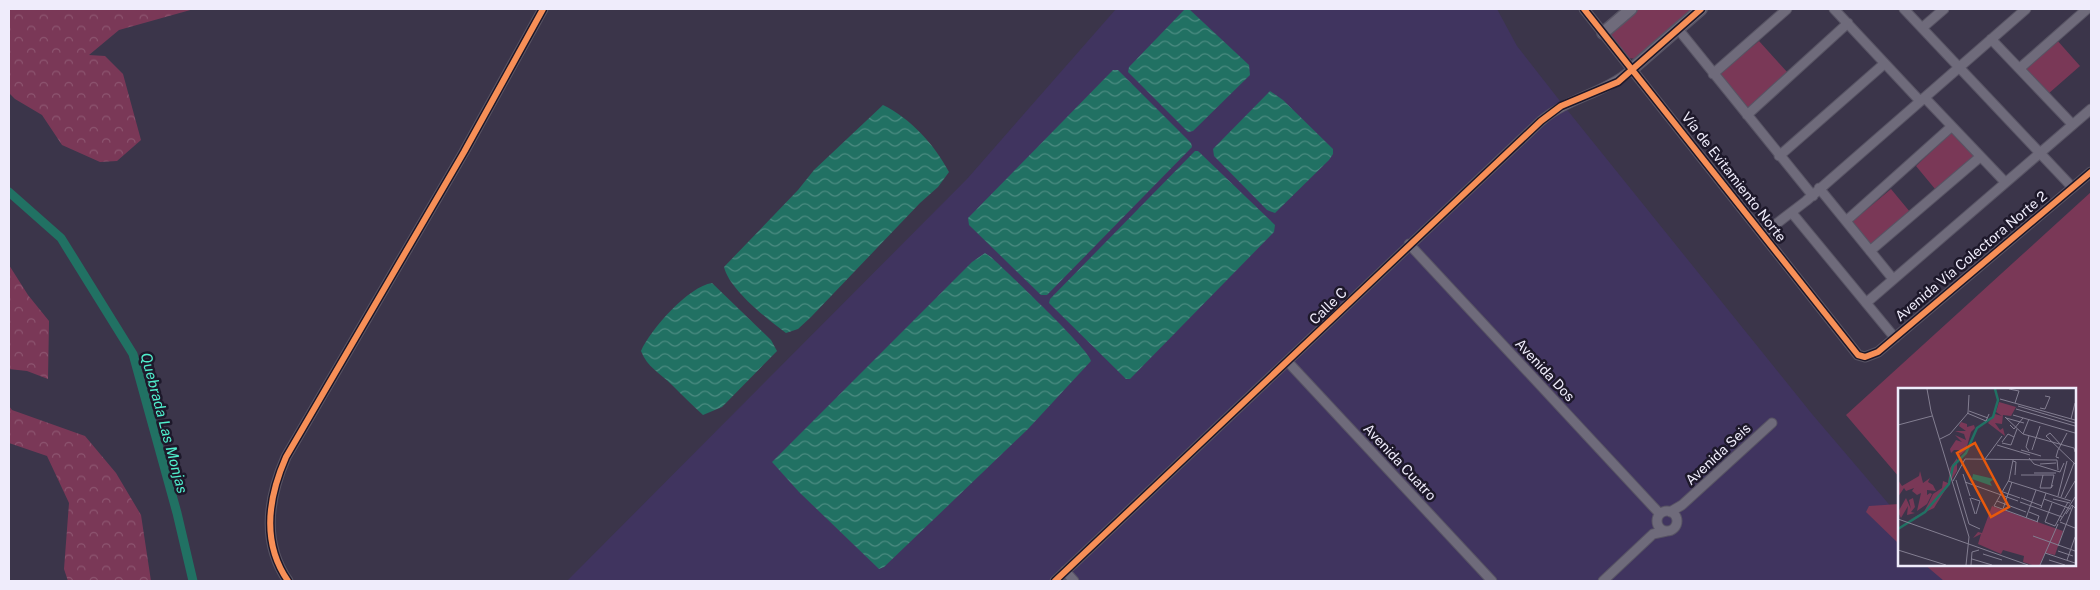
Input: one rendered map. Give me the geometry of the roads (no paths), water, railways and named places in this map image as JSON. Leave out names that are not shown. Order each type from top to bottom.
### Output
[{"type":"street","points":[[288,581],[276,562],[269,528],[272,503],[286,457],[464,152],[543,9]]},
{"type":"street","name":"Vía de Evitamiento Norte","points":[[1584,9],[1858,355],[1866,357]]},
{"type":"street","points":[[1603,33],[1631,9]]},
{"type":"street","points":[[1632,69],[1701,9]]},
{"type":"street","points":[[1713,74],[1787,9]]},
{"type":"street","points":[[1834,9],[1884,64],[1951,127],[2004,182]]},
{"type":"street","points":[[1904,9],[2072,187]]},
{"type":"street","points":[[1922,28],[1944,9]]},
{"type":"street","points":[[1763,234],[1813,196],[1819,188],[2026,9]]},
{"type":"street","points":[[2020,68],[2087,9]]},
{"type":"street","points":[[1747,115],[1848,23]]},
{"type":"street","points":[[1678,29],[1813,196]]},
{"type":"street","points":[[1991,39],[2072,124]]},
{"type":"street","points":[[1779,156],[1884,64]]},
{"type":"street","name":"Calle C","points":[[1055,581],[1288,362],[1409,244],[1554,110],[1618,82],[1632,69]]},
{"type":"street","points":[[1866,303],[2004,182],[2091,109]]},
{"type":"street","points":[[1846,221],[1951,127]]},
{"type":"street","points":[[1870,251],[1980,157]]},
{"type":"street","name":"Avenida Vía Colectora Norte 2","points":[[1866,357],[1878,352],[2091,172]]},
{"type":"street","points":[[1819,188],[1893,279]]},
{"type":"street","points":[[1792,213],[1895,338]]},
{"type":"street","name":"Avenida Dos","points":[[1409,244],[1659,518],[1661,528],[1667,531]]},
{"type":"street","name":"Avenida Cuatro","points":[[1288,362],[1492,581]]},
{"type":"street","name":"Avenida Seis","points":[[1673,515],[1772,423]]},
{"type":"street","points":[[1603,581],[1654,534],[1675,527],[1673,515],[1659,518],[1654,534]]},
{"type":"street","points":[[1065,571],[1074,581]]},
{"type":"water","points":[[1189,9],[1249,65],[1250,75],[1193,131],[1188,132],[1128,72],[1129,67],[1184,10]]},
{"type":"water","points":[[1113,70],[1118,70],[1191,143],[1192,147],[1047,295],[1041,295],[969,225],[968,218]]},
{"type":"water","points":[[1270,91],[1283,100],[1333,149],[1333,154],[1329,160],[1275,213],[1267,210],[1214,156],[1213,149]]},
{"type":"water","points":[[883,105],[903,117],[921,133],[937,152],[949,172],[938,187],[920,203],[811,317],[798,329],[786,333],[759,312],[741,294],[727,276],[724,267],[798,190],[814,170]]},
{"type":"water","points":[[1195,151],[1198,151],[1275,225],[1274,232],[1130,379],[1126,379],[1049,303],[1050,299]]},
{"type":"water","points":[[985,253],[1013,277],[1063,327],[1091,361],[1028,429],[884,567],[879,569],[799,492],[772,462],[972,262]]},
{"type":"water","points":[[712,283],[771,340],[777,351],[722,407],[703,415],[650,366],[641,351],[661,321],[671,310],[692,292]]},
{"type":"waterway","name":"Quebrada Las Monjas","points":[[9,192],[61,238],[133,354],[177,513],[193,581]]}]
